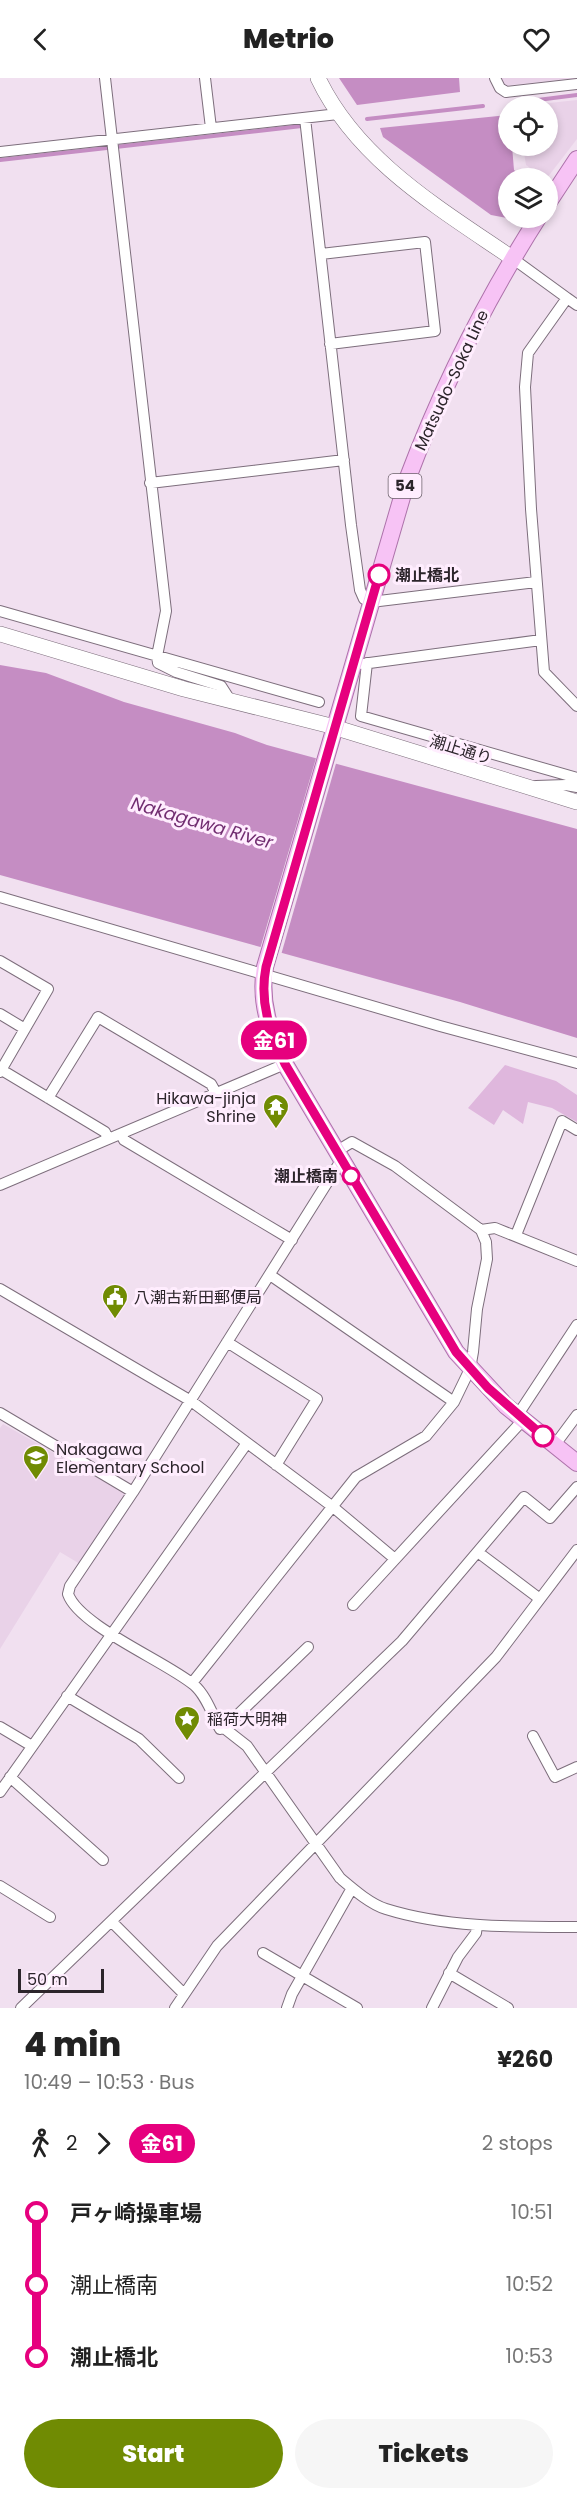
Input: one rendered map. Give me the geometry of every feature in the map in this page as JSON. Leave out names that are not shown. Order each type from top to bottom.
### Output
[{"type":"main road","points":[[558,188],[577,159]]},
{"type":"main road","points":[[558,199],[577,173]]},
{"type":"main road","name":"54","points":[[512,258],[532,228]]},
{"type":"main road","name":"54","points":[[512,258],[535,228]]},
{"type":"main road","name":"Matsudo-Soka Line","points":[[512,258],[473,326],[426,431],[393,523],[371,602],[360,664],[332,735],[265,971],[262,998],[266,1016],[285,1064],[431,1312],[470,1369],[520,1418],[577,1464]]},
{"type":"street","points":[[105,78],[166,611],[157,656],[158,663],[176,672],[221,686],[230,700]]},
{"type":"street","points":[[205,78],[211,128]]},
{"type":"street","points":[[318,78],[338,114],[380,162],[577,305]]},
{"type":"street","points":[[495,78],[500,88],[506,92],[577,84]]},
{"type":"street","points":[[0,152],[113,145],[211,128],[338,114]]},
{"type":"street","points":[[305,118],[344,460],[360,590],[364,599],[371,602],[536,582]]},
{"type":"street","points":[[321,254],[425,242],[435,331],[330,344]]},
{"type":"street","points":[[567,298],[528,353],[525,387],[536,582],[544,672],[577,706]]},
{"type":"street","points":[[150,483],[344,460]]},
{"type":"street","points":[[0,610],[319,702]]},
{"type":"street","name":"潮止通り","points":[[0,634],[230,700],[332,735],[577,802]]},
{"type":"street","points":[[541,640],[360,664],[361,716],[577,778]]},
{"type":"street","points":[[521,786],[566,784],[577,787]]},
{"type":"street","points":[[0,897],[265,971],[577,1063]]},
{"type":"street","points":[[0,961],[48,989],[1,1070],[105,1132],[108,1139]]},
{"type":"street","points":[[0,1014],[25,1029]]},
{"type":"street","points":[[48,1098],[99,1017],[211,1084],[216,1093]]},
{"type":"street","points":[[0,1185],[285,1064]]},
{"type":"street","points":[[516,1235],[562,1121],[577,1130]]},
{"type":"street","points":[[121,1134],[124,1140],[292,1240]]},
{"type":"street","points":[[192,1683],[356,1477],[426,1437],[454,1402],[470,1369],[477,1309],[487,1258],[486,1242],[481,1230],[395,1166],[352,1142],[339,1155],[292,1240],[133,1492],[70,1586],[68,1594],[73,1604],[111,1634],[192,1683],[220,1729],[224,1728],[247,1746],[340,1878],[352,1888],[388,1910],[477,1925],[577,1927]]},
{"type":"street","points":[[481,1230],[495,1228],[577,1261]]},
{"type":"street","points":[[270,1275],[454,1402]]},
{"type":"street","points":[[0,1289],[191,1401],[333,1507],[395,1559]]},
{"type":"street","points":[[353,1605],[520,1418],[577,1325]]},
{"type":"street","points":[[227,1342],[317,1399],[276,1465]]},
{"type":"street","points":[[0,1413],[133,1492]]},
{"type":"street","points":[[554,1446],[577,1415]]},
{"type":"street","points":[[0,1792],[247,1443]]},
{"type":"street","points":[[21,2008],[267,1773],[396,1644],[402,1641],[479,1553],[524,1497],[550,1518],[577,1487]]},
{"type":"street","points":[[175,2008],[216,1946],[496,1657],[577,1550]]},
{"type":"street","points":[[479,1553],[540,1599]]},
{"type":"street","points":[[224,1728],[308,1647]]},
{"type":"street","points":[[67,1696],[139,1739],[179,1778]]},
{"type":"street","points":[[0,1727],[32,1746]]},
{"type":"street","points":[[533,1736],[555,1777],[577,1767]]},
{"type":"street","points":[[10,1777],[103,1860]]},
{"type":"street","points":[[0,1886],[50,1917]]},
{"type":"street","points":[[286,2008],[352,1888]]},
{"type":"street","points":[[112,1922],[184,1994]]},
{"type":"street","points":[[432,2008],[449,1972],[476,1933],[477,1925]]},
{"type":"street","points":[[263,1953],[357,2008]]},
{"type":"street","points":[[449,1972],[508,2008]]},
{"type":"shaded area","points":[[501,78],[577,78],[502,86]]},
{"type":"shaded area","points":[[577,100],[577,139],[555,168],[530,168],[526,165],[525,156],[558,156],[558,102]]},
{"type":"shaded area","points":[[505,1065],[556,1081],[577,1095],[577,1122],[552,1108],[528,1102],[523,1124],[503,1110],[494,1125],[468,1108]]},
{"type":"shaded area","points":[[3,1424],[128,1495],[80,1564],[60,1552],[0,1649],[0,1428]]},
{"type":"water","points":[[339,78],[459,78],[460,92],[357,105]]},
{"type":"water","points":[[498,116],[498,156],[513,156],[514,168],[498,168],[498,216],[491,215],[383,137],[380,128]]},
{"type":"water","name":"Nakagawa River","points":[[0,665],[46,673],[124,702],[235,733],[267,745],[577,829],[577,1038],[460,1002],[0,875]]},
{"type":"pier","points":[[317,755],[337,760],[281,955],[260,949]]},
{"type":"waterway","points":[[558,97],[577,95]]},
{"type":"waterway","points":[[367,119],[483,106]]},
{"type":"waterway","points":[[0,160],[302,126]]},
{"type":"bus line","name":"金61","points":[[379,575],[266,967],[262,998],[266,1016],[285,1064],[456,1352],[517,1416],[543,1436]]},
{"type":"place","name":"潮止橋北","points":[[379,575]]},
{"type":"place","name":"Hikawa-jinja Shrine","points":[[276,1130]]},
{"type":"place","name":"潮止橋南","points":[[351,1176]]},
{"type":"place","name":"八潮古新田郵便局","points":[[115,1320]]},
{"type":"place","name":"Nakagawa Elementary School","points":[[36,1481]]},
{"type":"place","name":"稲荷大明神","points":[[187,1742]]}]
